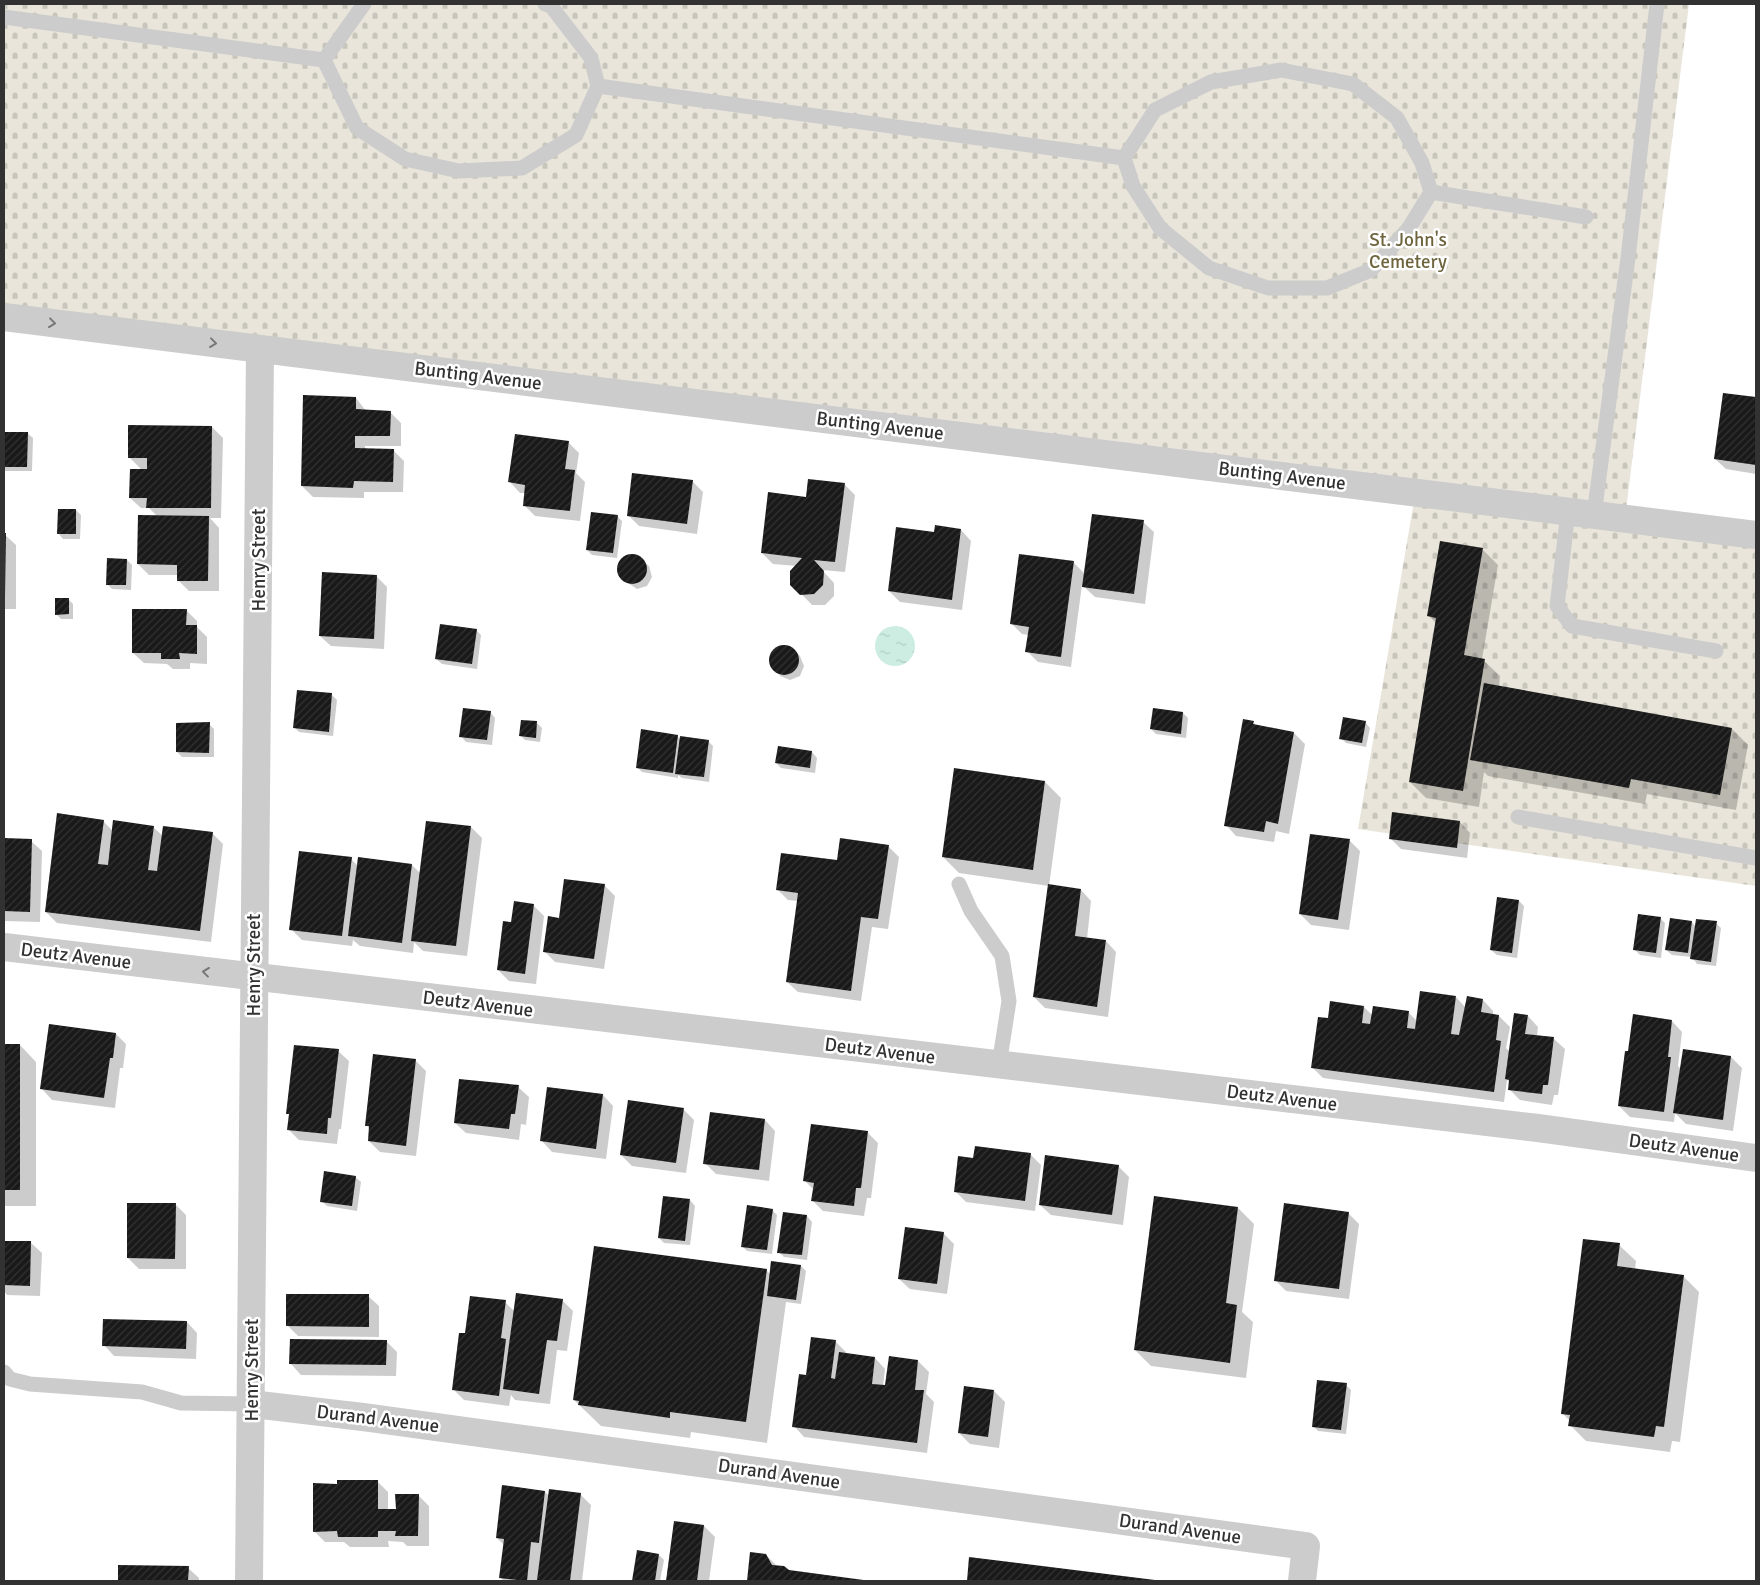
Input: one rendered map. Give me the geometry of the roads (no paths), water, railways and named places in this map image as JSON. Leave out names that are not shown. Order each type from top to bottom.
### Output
[{"type":"street","name":"Bunting Avenue","points":[[4,317],[1756,535]]},
{"type":"street","name":"Henry Street","points":[[249,1581],[260,349]]},
{"type":"street","name":"Deutz Avenue","points":[[4,947],[1538,1128],[1756,1158]]},
{"type":"street","name":"Durand Avenue","points":[[252,1404],[373,1418],[1306,1546],[1302,1581]]},
{"type":"lane","points":[[324,60],[364,4]]},
{"type":"lane","points":[[324,60],[329,75],[356,128],[405,159],[459,171],[522,168],[576,135],[598,86],[591,58],[551,6],[545,4]]},
{"type":"lane","points":[[1656,4],[1628,258],[1581,513],[1557,606],[1572,626],[1716,651]]},
{"type":"lane","points":[[4,18],[324,60]]},
{"type":"lane","points":[[1281,70],[1353,84],[1398,118],[1422,163],[1431,192],[1409,228],[1371,270],[1328,288],[1268,288],[1209,268],[1160,228],[1134,186],[1124,158],[1155,110],[1211,82],[1281,70]]},
{"type":"lane","points":[[598,86],[1124,158]]},
{"type":"lane","points":[[1431,192],[1586,217]]},
{"type":"lane","points":[[1518,818],[1756,858]]},
{"type":"lane","points":[[959,884],[971,911],[1002,956],[1010,1001],[999,1065]]},
{"type":"lane","points":[[4,1372],[10,1379],[30,1384],[142,1392],[180,1403],[252,1404]]},
{"type":"water","points":[[899,626],[906,629],[912,635],[915,646],[914,654],[906,663],[899,666],[891,666],[884,663],[876,654],[875,642],[878,635],[887,627]]},
{"type":"park label","name":"St. John's Cemetery","points":[[1408,251]]}]
